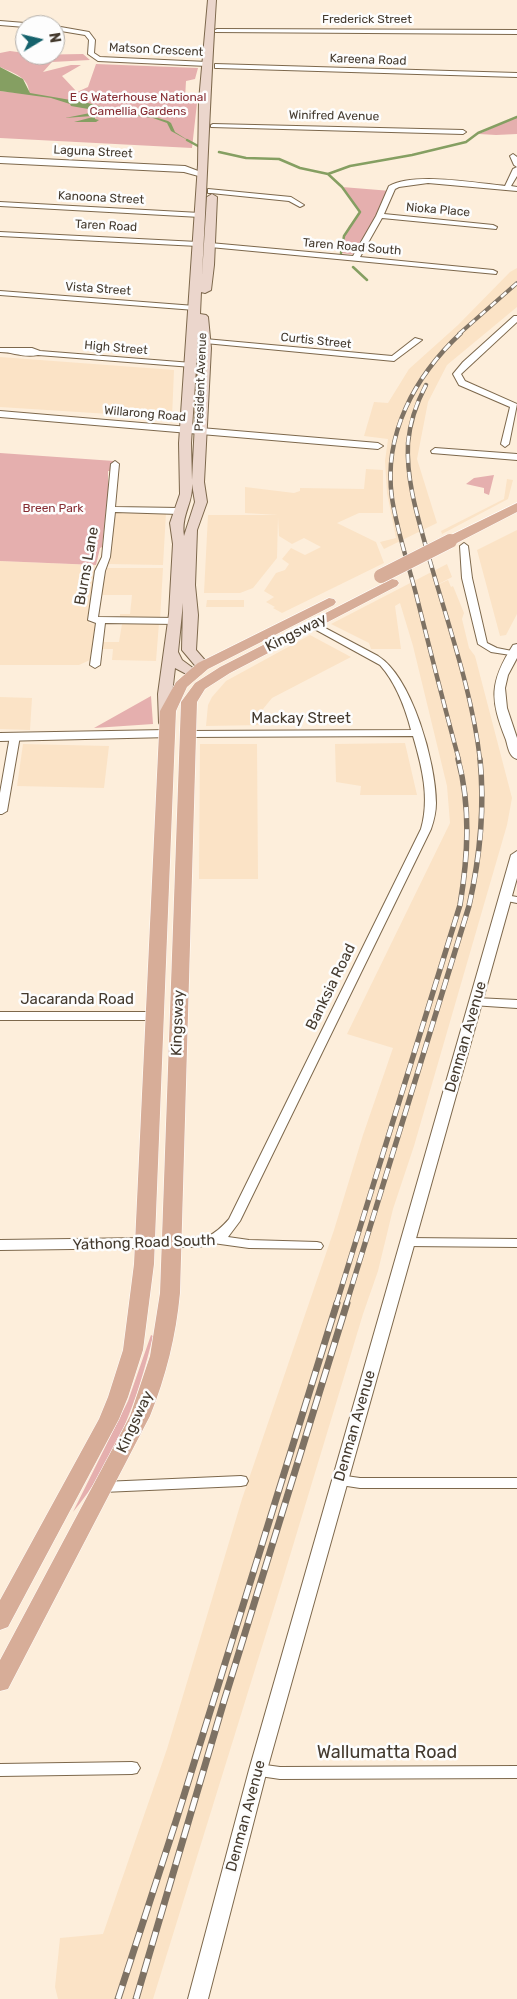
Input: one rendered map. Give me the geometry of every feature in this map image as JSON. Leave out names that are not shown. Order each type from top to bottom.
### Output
[{"type":"main road","name":"President Avenue","points":[[202,673],[189,652],[188,575],[191,530],[200,502],[198,487],[200,431],[198,366],[203,300],[206,191],[202,169],[208,126],[212,65],[212,0]]},
{"type":"main road","name":"President Avenue","points":[[212,65],[218,52],[217,31],[221,0]]},
{"type":"main road","name":"President Avenue","points":[[199,340],[195,308],[204,245],[200,215],[209,177],[208,126]]},
{"type":"main road","name":"President Avenue","points":[[166,732],[165,694],[176,621],[179,544],[176,523],[186,494],[184,449],[198,366]]},
{"type":"main road","points":[[179,511],[187,508],[192,493],[198,487]]},
{"type":"main road","name":"Kingsway","points":[[455,546],[517,507]]},
{"type":"main road","name":"Kingsway","points":[[0,1621],[109,1419],[134,1350],[144,1243],[166,732],[168,711],[173,699],[181,685],[298,617],[387,579],[517,519]]},
{"type":"main road","name":"Kingsway","points":[[0,1682],[140,1416],[157,1373],[163,1350],[168,1311],[171,1243],[189,702],[202,673],[312,624],[387,579]]},
{"type":"main road","points":[[298,617],[312,624]]},
{"type":"main road","points":[[176,621],[190,622]]},
{"type":"main road","points":[[172,654],[177,663],[202,673]]},
{"type":"main road","points":[[166,732],[187,734]]},
{"type":"main road","points":[[154,1016],[178,1015]]},
{"type":"main road","name":"Yathong Road South","points":[[144,1243],[171,1243]]},
{"type":"main road","points":[[0,1630],[25,1636]]},
{"type":"street","points":[[0,23],[15,24]]},
{"type":"street","name":"Matson Crescent","points":[[65,30],[87,33],[92,40],[92,57],[98,59],[212,65]]},
{"type":"street","name":"Frederick Street","points":[[217,31],[517,32]]},
{"type":"street","name":"Kareena Road","points":[[212,65],[517,75]]},
{"type":"street","name":"Winifred Avenue","points":[[208,126],[463,132]]},
{"type":"street","points":[[513,156],[517,165]]},
{"type":"street","name":"Laguna Street","points":[[0,160],[202,169]]},
{"type":"street","points":[[507,188],[517,169]]},
{"type":"street","points":[[355,259],[380,216],[392,188],[405,183],[428,181],[517,190]]},
{"type":"street","points":[[206,191],[291,199],[300,205]]},
{"type":"street","name":"Kanoona Street","points":[[0,204],[200,215]]},
{"type":"street","name":"Nioka Place","points":[[380,216],[493,227]]},
{"type":"street","name":"Taren Road","points":[[0,234],[204,245]]},
{"type":"street","name":"Taren Road South","points":[[204,245],[492,272]]},
{"type":"street","name":"Vista Street","points":[[0,293],[195,308]]},
{"type":"street","points":[[506,444],[516,406],[462,383],[458,374],[466,364],[517,318]]},
{"type":"street","name":"Curtis Street","points":[[199,340],[394,359],[418,340]]},
{"type":"street","name":"High Street","points":[[0,350],[12,351],[22,349],[38,353],[198,366]]},
{"type":"street","name":"Willarong Road","points":[[0,414],[378,446]]},
{"type":"street","points":[[435,451],[517,457]]},
{"type":"street","name":"Burns Lane","points":[[115,464],[106,557],[100,571],[93,620],[176,621]]},
{"type":"street","name":"Burns Lane","points":[[111,509],[179,511]]},
{"type":"street","points":[[455,546],[467,578],[483,644],[494,650],[515,651],[501,679],[499,689],[500,701],[514,734],[517,756]]},
{"type":"street","name":"Burns Lane","points":[[95,665],[101,621]]},
{"type":"street","name":"Banksia Road","points":[[213,1239],[222,1235],[234,1221],[426,829],[431,814],[431,800],[416,733],[402,692],[390,670],[383,664],[312,624]]},
{"type":"street","points":[[0,737],[166,732]]},
{"type":"street","name":"Mackay Street","points":[[187,734],[416,733]]},
{"type":"street","points":[[2,811],[15,736]]},
{"type":"street","name":"Denman Avenue","points":[[198,1999],[258,1770],[339,1480],[476,1002],[512,899],[517,855]]},
{"type":"street","points":[[476,1002],[517,1004]]},
{"type":"street","name":"Jacaranda Road","points":[[0,1016],[154,1016]]},
{"type":"street","name":"Yathong Road South","points":[[171,1243],[199,1243],[213,1239],[249,1244],[317,1246]]},
{"type":"street","points":[[407,1242],[517,1243]]},
{"type":"street","name":"Yathong Road South","points":[[0,1245],[144,1243]]},
{"type":"street","points":[[339,1480],[360,1483],[517,1483]]},
{"type":"street","points":[[103,1487],[241,1481]]},
{"type":"street","points":[[0,1770],[132,1768]]},
{"type":"street","name":"Wallumatta Road","points":[[258,1770],[280,1773],[517,1772]]},
{"type":"shaded area","points":[[0,67],[23,79],[30,93],[88,103],[120,112],[148,115],[168,121],[175,132],[191,142],[171,131],[167,123],[153,118],[96,110],[96,114],[108,116],[95,117],[95,119],[99,120],[96,122],[74,122],[93,117],[65,118],[95,112],[94,110],[71,106],[51,98],[0,91]]},
{"type":"shaded area","points":[[517,268],[517,307],[447,365],[428,402],[417,459],[437,523],[384,549],[380,542],[396,538],[387,493],[385,461],[388,439],[364,436],[374,402],[388,403],[409,369],[458,325],[510,272]]},
{"type":"shaded area","points":[[0,357],[174,370],[172,418],[0,407]]},
{"type":"shaded area","points":[[366,469],[383,470],[383,513],[359,513],[337,523],[376,542],[384,563],[282,613],[266,602],[274,597],[264,591],[276,573],[285,570],[289,564],[282,559],[291,548],[305,555],[321,547],[304,538],[292,544],[279,536],[278,517],[277,558],[253,588],[240,593],[204,593],[208,515],[278,515],[245,513],[245,487],[294,493],[300,491],[300,488],[364,489]]},
{"type":"shaded area","points":[[507,479],[513,480],[508,499],[442,534],[441,531],[504,499]]},
{"type":"shaded area","points":[[116,512],[166,513],[163,565],[108,564]]},
{"type":"shaded area","points":[[517,530],[517,614],[506,635],[500,636],[477,550]]},
{"type":"shaded area","points":[[0,561],[95,565],[89,623],[96,624],[90,660],[79,665],[0,665]]},
{"type":"shaded area","points":[[447,564],[452,577],[433,587],[448,580],[451,587],[453,586],[464,613],[462,619],[469,648],[475,656],[512,798],[507,825],[414,1146],[393,1209],[378,1271],[363,1314],[153,1999],[58,1999],[55,1987],[60,1938],[103,1934],[167,1749],[242,1499],[334,1230],[363,1135],[393,1048],[347,1034],[450,823],[447,786],[413,646],[400,603],[395,606],[401,649],[371,649],[369,643],[331,624]]},
{"type":"shaded area","points":[[107,568],[163,568],[160,619],[120,618],[120,614],[130,614],[132,595],[101,595]]},
{"type":"shaded area","points":[[207,600],[244,600],[244,607],[206,607]]},
{"type":"shaded area","points":[[159,623],[156,661],[112,660],[113,649],[103,649],[101,642],[119,642],[122,624]]},
{"type":"shaded area","points":[[310,635],[351,657],[272,698],[263,709],[264,725],[206,726],[208,705],[212,697],[226,681]]},
{"type":"shaded area","points":[[0,697],[32,698],[30,730],[0,729]]},
{"type":"shaded area","points":[[405,743],[417,795],[360,795],[361,786],[336,782],[335,744]]},
{"type":"shaded area","points":[[23,744],[109,746],[104,788],[17,786]]},
{"type":"shaded area","points":[[200,744],[257,744],[258,879],[199,879]]},
{"type":"green space","name":"E G Waterhouse National Camellia Gardens","points":[[15,52],[15,65],[49,65],[43,72],[71,65],[81,65],[62,76],[77,92],[88,87],[96,64],[198,68],[195,79],[186,81],[185,99],[197,103],[192,148],[0,138],[0,91],[29,94],[29,88],[20,76],[0,67],[0,53]]},
{"type":"green space","name":"E G Waterhouse National Camellia Gardens","points":[[65,54],[83,54],[90,60],[65,61]]},
{"type":"green space","points":[[517,117],[517,134],[479,134]]},
{"type":"green space","points":[[342,187],[391,191],[357,255],[341,253],[344,236],[360,212]]},
{"type":"green space","name":"Breen Park","points":[[0,453],[114,461],[112,471],[108,471],[108,492],[102,547],[100,548],[96,565],[0,561]]},
{"type":"green space","points":[[494,475],[489,495],[484,493],[484,488],[466,484],[474,478]]},
{"type":"green space","points":[[151,696],[153,724],[94,728]]},
{"type":"green space","points":[[151,1335],[153,1336],[147,1360],[123,1429],[101,1472],[73,1512],[128,1401]]},
{"type":"waterway","points":[[328,174],[350,166],[412,155],[466,142],[478,133],[517,117]]},
{"type":"waterway","points":[[187,140],[198,146]]},
{"type":"waterway","points":[[219,152],[246,158],[279,159],[300,168],[328,174]]},
{"type":"waterway","points":[[328,174],[342,187],[360,212],[344,236],[341,253]]},
{"type":"waterway","points":[[353,267],[367,280]]},
{"type":"railway","points":[[459,334],[517,283]]},
{"type":"railway","points":[[459,760],[397,523],[390,474],[398,429],[406,408],[430,368],[461,333]]},
{"type":"railway","points":[[426,385],[419,399],[410,427],[408,457],[411,485],[420,527],[465,682],[480,760]]},
{"type":"railway","points":[[336,1305],[460,905],[467,832],[465,795],[458,759]]},
{"type":"railway","points":[[346,1305],[469,906],[476,869],[482,815],[480,759]]},
{"type":"railway","points":[[118,1999],[176,1821],[337,1303]]},
{"type":"railway","points":[[136,1999],[224,1701],[347,1303]]}]
